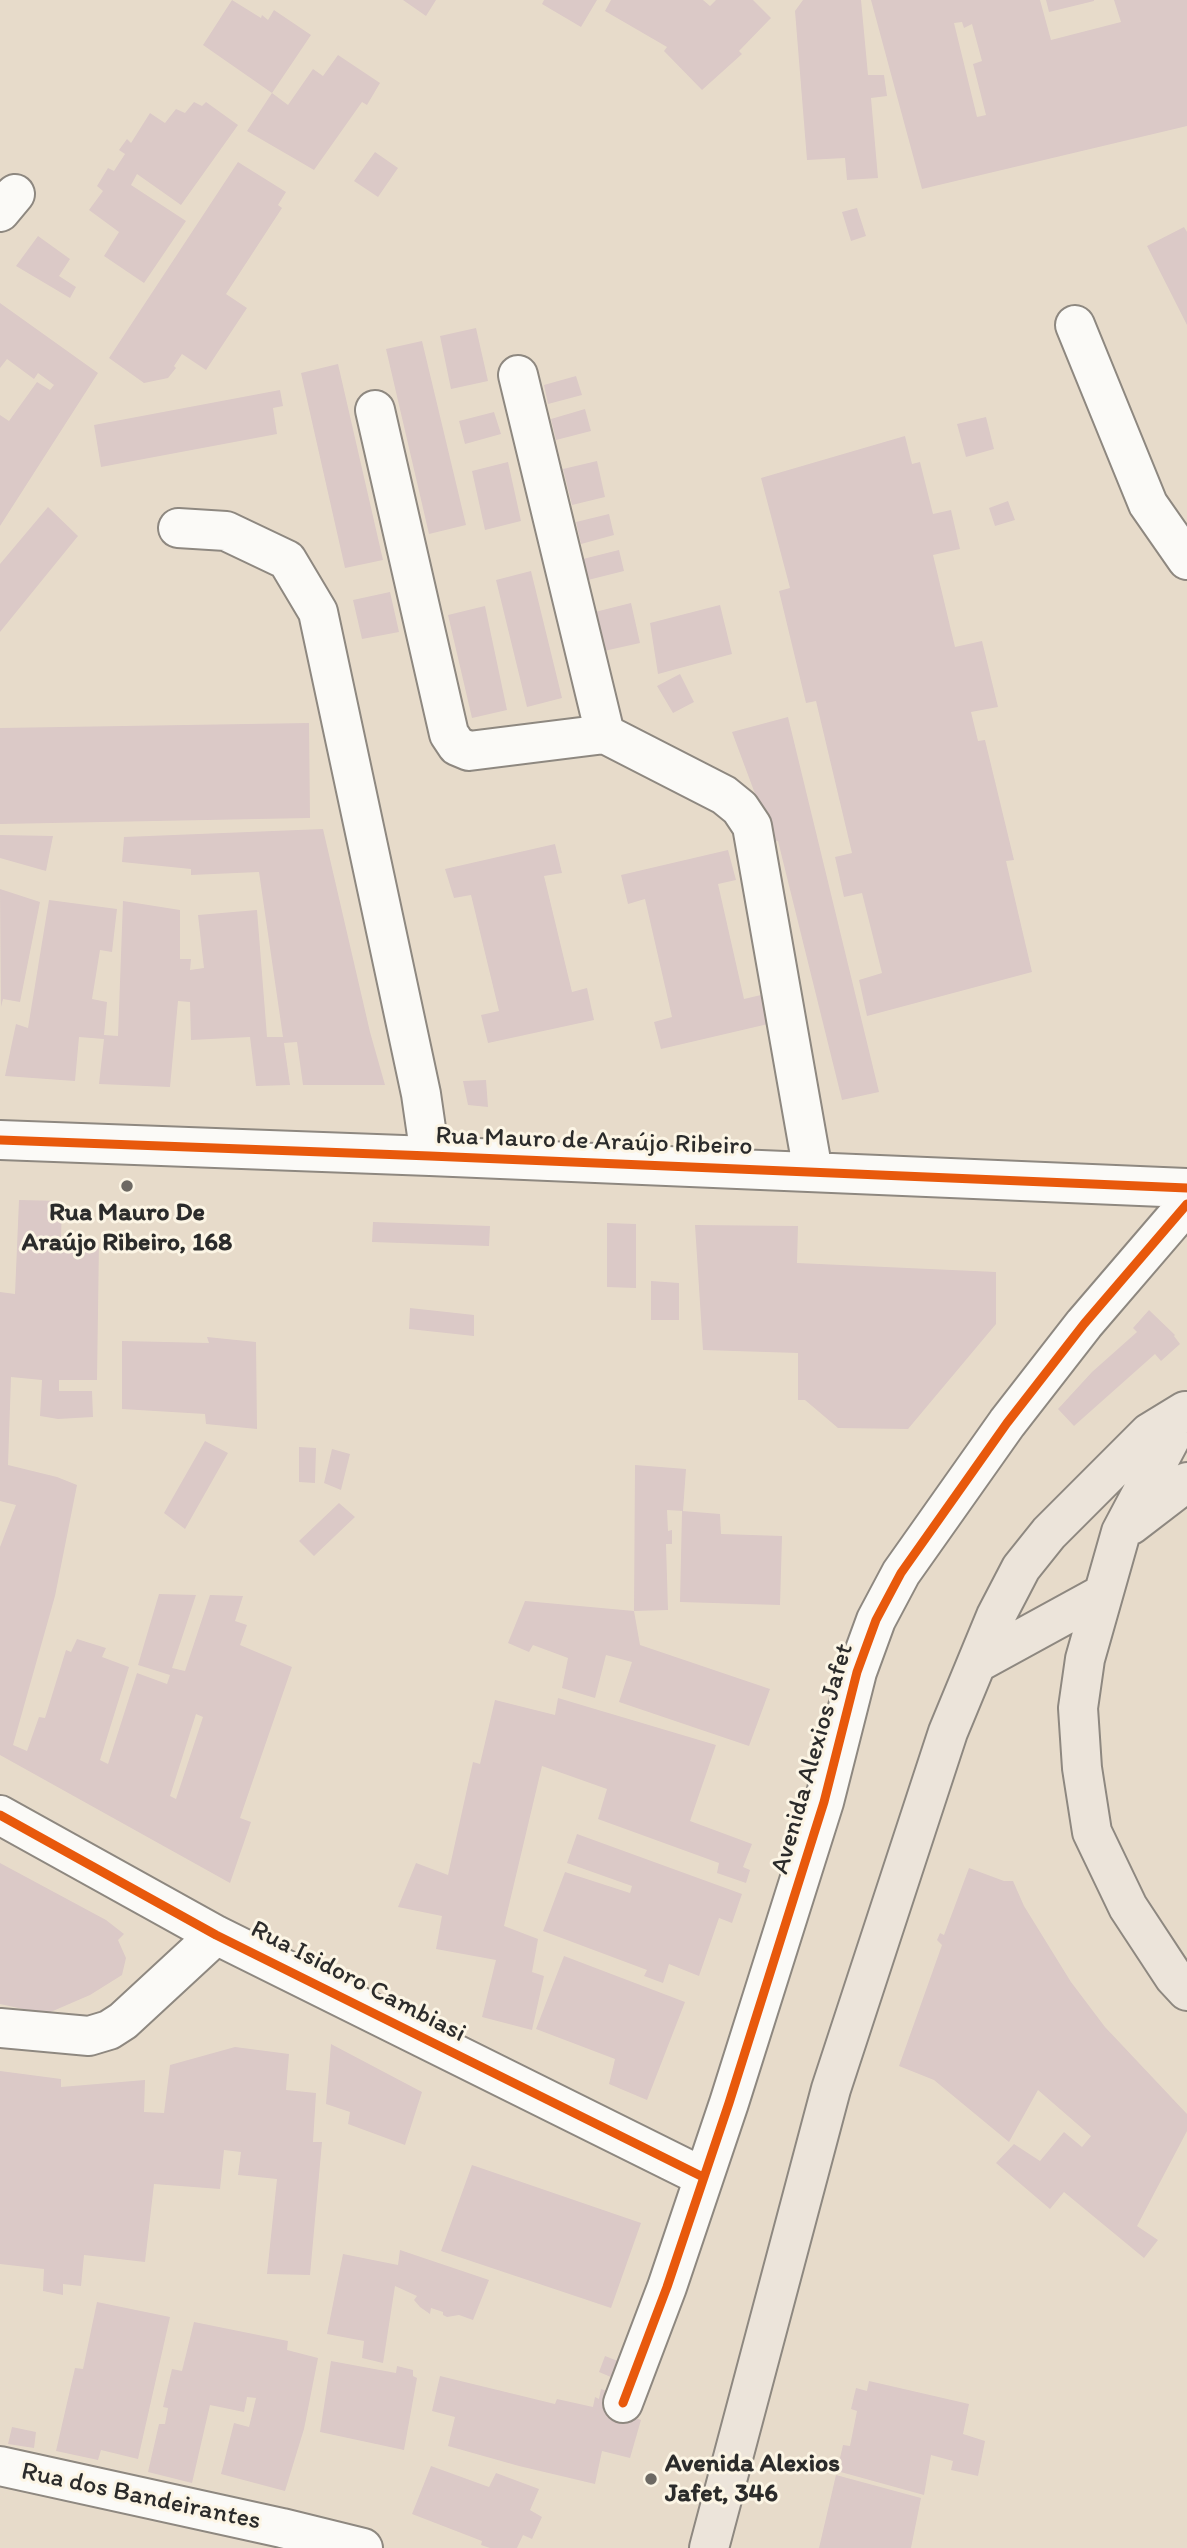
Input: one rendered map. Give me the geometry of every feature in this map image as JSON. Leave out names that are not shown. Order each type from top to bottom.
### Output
[{"type":"main road","points":[[1186,1410],[1121,1532],[1085,1660],[1078,1708],[1082,1768],[1092,1832],[1128,1906],[1174,1977],[1187,1991]]},
{"type":"main road","points":[[709,2548],[831,2089],[948,1732],[996,1616],[1021,1568],[1049,1533],[1149,1433],[1186,1410]]},
{"type":"main road","points":[[1121,1532],[1187,1482]]},
{"type":"main road","points":[[977,1663],[1103,1594]]},
{"type":"street","points":[[1075,325],[1148,504],[1187,560]]},
{"type":"street","points":[[518,375],[606,734]]},
{"type":"street","points":[[375,410],[449,733],[457,746],[469,751],[606,734],[724,795],[740,808],[752,826],[813,1172]]},
{"type":"street","points":[[178,528],[226,531],[287,560],[318,612],[421,1094],[430,1156]]},
{"type":"street","name":"Rua Mauro de Araújo Ribeiro","points":[[0,1140],[1187,1188]]},
{"type":"street","name":"Rua Mauro de Araújo Ribeiro","points":[[1070,1183],[1181,1222]]},
{"type":"street","name":"Avenida Alexios Jafet","points":[[623,2403],[667,2287],[729,2103],[810,1848],[857,1672],[876,1620],[901,1573],[1007,1423],[1084,1324],[1181,1222]]},
{"type":"street","name":"Rua Isidoro Cambiasi","points":[[0,1815],[216,1935],[703,2177]]},
{"type":"street","points":[[0,2028],[89,2036],[109,2030],[123,2021],[216,1935]]},
{"type":"street","name":"Rua dos Bandeirantes","points":[[0,2466],[363,2548]]},
{"type":"building","points":[[232,0],[268,20],[274,10],[311,35],[272,93],[203,45]]},
{"type":"building","points":[[403,0],[436,0],[426,16]]},
{"type":"building","points":[[544,0],[597,0],[581,27],[542,4]]},
{"type":"building","points":[[611,0],[703,0],[710,6],[716,0],[753,0],[771,18],[739,51],[742,54],[702,90],[664,51],[667,47],[605,11]]},
{"type":"building","points":[[803,0],[861,0],[868,75],[884,75],[887,96],[871,98],[878,178],[847,180],[845,158],[807,160],[795,11]]},
{"type":"building","points":[[871,0],[1040,0],[1051,40],[1121,22],[1114,0],[1187,0],[1187,126],[922,189]],"holes":[[[962,22],[964,28],[972,24],[982,61],[973,64],[986,115],[977,117],[954,23]]]},
{"type":"building","points":[[1046,0],[1094,0],[1094,1],[1049,12]]},
{"type":"building","points":[[338,55],[380,83],[367,105],[362,102],[314,170],[247,131],[272,93],[288,105],[313,69],[323,76]]},
{"type":"building","points":[[194,102],[202,106],[206,102],[238,125],[181,205],[137,174],[131,185],[186,221],[144,283],[104,256],[119,232],[89,210],[103,191],[97,186],[108,168],[114,171],[125,154],[119,150],[127,139],[131,143],[150,113],[165,123],[176,109],[185,113]]},
{"type":"building","points":[[375,152],[398,168],[378,197],[354,181]]},
{"type":"building","points":[[238,162],[286,192],[278,205],[282,208],[226,294],[247,308],[206,370],[182,354],[168,378],[144,383],[109,358]]},
{"type":"building","points":[[857,208],[866,236],[851,241],[842,212]]},
{"type":"building","points":[[1184,227],[1187,232],[1187,325],[1147,246]]},
{"type":"building","points":[[38,236],[70,259],[59,276],[76,287],[70,298],[16,266]]},
{"type":"building","points":[[0,303],[98,373],[0,526],[0,415],[9,421],[37,382],[50,390],[54,385],[38,373],[34,379],[7,359],[0,368]]},
{"type":"building","points":[[476,328],[488,381],[451,389],[440,336]]},
{"type":"building","points":[[422,341],[466,525],[429,534],[386,349]]},
{"type":"building","points":[[338,364],[383,560],[345,568],[301,373]]},
{"type":"building","points":[[576,376],[582,395],[548,404],[544,385]]},
{"type":"building","points":[[280,390],[283,406],[273,408],[277,434],[101,467],[94,425]]},
{"type":"building","points":[[585,409],[591,431],[556,440],[551,419]]},
{"type":"building","points":[[494,412],[501,434],[465,444],[459,421]]},
{"type":"building","points":[[986,417],[994,449],[966,457],[957,424]]},
{"type":"building","points":[[905,436],[912,464],[920,462],[933,514],[951,510],[960,549],[933,555],[955,647],[982,641],[998,707],[971,712],[978,741],[985,740],[1014,860],[1006,861],[1032,972],[867,1016],[859,980],[882,973],[862,893],[844,897],[835,857],[852,853],[816,701],[806,703],[779,591],[790,588],[761,478]]},
{"type":"building","points":[[597,461],[605,497],[572,505],[563,469]]},
{"type":"building","points":[[508,462],[521,521],[485,530],[472,471]]},
{"type":"building","points":[[1008,501],[1015,520],[995,526],[989,508]]},
{"type":"building","points":[[48,507],[78,536],[0,632],[0,564]]},
{"type":"building","points":[[609,514],[614,535],[581,544],[576,522]]},
{"type":"building","points":[[619,550],[624,571],[588,580],[583,559]]},
{"type":"building","points":[[531,571],[562,698],[527,707],[496,580]]},
{"type":"building","points":[[390,592],[399,632],[362,639],[353,600]]},
{"type":"building","points":[[631,603],[640,643],[604,651],[595,612]]},
{"type":"building","points":[[720,605],[732,654],[658,674],[650,623]]},
{"type":"building","points":[[485,606],[507,710],[472,718],[448,615]]},
{"type":"building","points":[[680,674],[694,702],[673,713],[657,686]]},
{"type":"building","points":[[788,717],[879,1092],[842,1100],[778,841],[773,842],[732,732]]},
{"type":"building","points":[[309,723],[310,818],[0,824],[0,728]]},
{"type":"building","points":[[323,829],[370,1032],[385,1085],[303,1085],[297,1042],[284,1043],[290,1085],[256,1086],[250,1037],[191,1040],[190,1002],[178,1001],[170,1087],[99,1084],[104,1039],[79,1037],[75,1081],[5,1076],[16,1024],[28,1028],[49,900],[117,909],[112,952],[100,950],[92,999],[107,1002],[104,1035],[118,1036],[123,901],[180,910],[180,959],[191,959],[190,970],[204,968],[198,915],[257,910],[267,1037],[283,1037],[259,872],[191,875],[191,869],[122,862],[124,837]]},
{"type":"building","points":[[0,835],[53,836],[46,871],[0,858]]},
{"type":"building","points":[[555,844],[562,873],[544,876],[572,992],[587,988],[594,1020],[488,1043],[481,1015],[499,1011],[471,895],[454,898],[445,869]]},
{"type":"building","points":[[728,850],[736,880],[718,884],[744,999],[761,995],[768,1024],[661,1049],[654,1022],[672,1017],[645,899],[628,904],[621,875]]},
{"type":"building","points":[[0,889],[40,902],[20,1002],[3,999],[1,1007]]},
{"type":"building","points":[[486,1080],[488,1107],[468,1105],[463,1081]]},
{"type":"building","points":[[19,1200],[62,1201],[61,1241],[99,1242],[97,1380],[59,1380],[59,1391],[92,1391],[93,1417],[58,1419],[40,1416],[42,1380],[11,1377],[8,1465],[57,1477],[77,1485],[55,1596],[13,1745],[27,1751],[39,1717],[45,1718],[66,1650],[71,1652],[77,1639],[106,1648],[102,1657],[129,1667],[100,1760],[108,1764],[137,1673],[167,1684],[170,1675],[138,1665],[159,1594],[196,1595],[172,1668],[185,1671],[210,1595],[243,1596],[235,1621],[247,1625],[240,1645],[292,1667],[240,1818],[251,1822],[230,1883],[0,1755],[0,1547],[16,1505],[0,1501],[0,1292],[15,1294]],"holes":[[[196,1714],[203,1717],[176,1799],[170,1796]]]},
{"type":"building","points":[[373,1222],[490,1226],[489,1246],[372,1242]]},
{"type":"building","points":[[607,1223],[636,1224],[636,1288],[607,1287]]},
{"type":"building","points":[[695,1225],[798,1226],[797,1263],[996,1272],[996,1324],[908,1429],[838,1428],[805,1400],[798,1400],[798,1353],[703,1350]]},
{"type":"building","points":[[651,1281],[679,1283],[679,1320],[651,1320]]},
{"type":"building","points":[[410,1308],[474,1315],[474,1336],[409,1329]]},
{"type":"building","points":[[1149,1310],[1175,1335],[1180,1344],[1161,1361],[1155,1354],[1074,1426],[1058,1409],[1092,1372],[1137,1332],[1133,1328]]},
{"type":"building","points":[[207,1337],[256,1342],[257,1429],[206,1424],[205,1414],[122,1409],[122,1341],[209,1343]]},
{"type":"building","points":[[205,1441],[228,1453],[185,1529],[164,1513]]},
{"type":"building","points":[[299,1447],[316,1448],[315,1483],[299,1482]]},
{"type":"building","points":[[332,1449],[350,1454],[341,1490],[324,1483]]},
{"type":"building","points":[[635,1465],[686,1469],[683,1511],[667,1510],[668,1531],[672,1530],[672,1544],[666,1544],[668,1610],[634,1611]]},
{"type":"building","points":[[339,1503],[355,1517],[314,1556],[299,1541]]},
{"type":"building","points":[[682,1511],[720,1514],[721,1534],[782,1536],[780,1605],[680,1602]]},
{"type":"building","points":[[525,1601],[634,1611],[640,1645],[770,1689],[749,1746],[619,1702],[632,1662],[606,1655],[595,1698],[562,1688],[568,1658],[533,1645],[529,1652],[508,1643]]},
{"type":"building","points":[[558,1698],[716,1745],[690,1821],[752,1844],[743,1867],[750,1870],[746,1883],[717,1873],[719,1863],[598,1819],[607,1789],[542,1766],[504,1926],[538,1939],[532,1972],[544,1976],[532,2030],[482,2017],[496,1960],[436,1949],[442,1916],[398,1907],[416,1863],[448,1875],[473,1762],[480,1764],[495,1700],[555,1715]]},
{"type":"building","points":[[577,1834],[742,1894],[732,1923],[719,1918],[699,1976],[669,1964],[663,1983],[644,1976],[647,1970],[543,1931],[565,1872],[630,1893],[632,1886],[567,1863]]},
{"type":"building","points":[[0,1863],[106,1920],[124,1934],[118,1940],[126,1958],[122,1975],[90,1995],[46,2014],[0,2004]]},
{"type":"building","points":[[969,1868],[1004,1881],[1013,1881],[1024,1906],[1071,1982],[1105,2027],[1187,2114],[1187,2131],[1137,2226],[1158,2240],[1144,2258],[1064,2192],[1050,2209],[996,2163],[1014,2144],[1040,2161],[1064,2132],[1082,2147],[1091,2136],[1038,2090],[1009,2142],[934,2080],[899,2066],[942,1945],[937,1940],[940,1933],[944,1935]]},
{"type":"building","points":[[564,1956],[685,2002],[647,2100],[609,2084],[615,2059],[536,2029]]},
{"type":"building","points":[[331,2044],[422,2092],[405,2145],[348,2124],[350,2112],[326,2104]]},
{"type":"building","points":[[235,2047],[289,2054],[286,2090],[316,2093],[313,2142],[322,2142],[310,2275],[267,2274],[277,2179],[238,2175],[241,2152],[224,2150],[220,2189],[154,2184],[145,2262],[84,2255],[81,2286],[63,2284],[63,2295],[43,2291],[44,2269],[0,2264],[0,2071],[61,2079],[61,2087],[145,2080],[144,2112],[164,2113],[170,2065]]},
{"type":"building","points":[[472,2165],[641,2223],[611,2308],[441,2251]]},
{"type":"building","points":[[400,2250],[489,2280],[473,2320],[459,2315],[447,2317],[443,2312],[431,2308],[430,2314],[414,2300],[417,2296],[395,2286],[383,2363],[362,2358],[364,2341],[327,2334],[343,2254],[398,2265]]},
{"type":"building","points":[[97,2302],[170,2317],[138,2459],[101,2450],[98,2460],[56,2451],[75,2368],[83,2369]]},
{"type":"building","points":[[194,2322],[288,2341],[287,2350],[318,2358],[304,2429],[285,2491],[221,2474],[234,2423],[249,2427],[256,2398],[247,2397],[244,2412],[210,2405],[192,2483],[148,2472],[159,2424],[165,2424],[168,2408],[163,2407],[172,2369],[182,2371]]},
{"type":"building","points":[[605,2356],[623,2363],[618,2380],[599,2372]]},
{"type":"building","points":[[331,2361],[396,2373],[397,2366],[413,2370],[413,2376],[417,2378],[404,2450],[320,2432]]},
{"type":"building","points":[[440,2376],[555,2404],[557,2399],[593,2407],[595,2397],[599,2399],[601,2389],[613,2393],[633,2417],[641,2420],[630,2458],[602,2451],[595,2484],[448,2446],[455,2417],[432,2411]]},
{"type":"building","points":[[869,2381],[969,2404],[963,2434],[985,2441],[978,2476],[951,2470],[953,2461],[931,2455],[924,2495],[837,2471],[843,2445],[850,2446],[857,2411],[851,2409],[856,2388],[867,2391]]},
{"type":"building","points":[[12,2427],[36,2432],[34,2448],[8,2444]]},
{"type":"building","points":[[431,2466],[489,2487],[496,2473],[539,2489],[530,2510],[542,2517],[532,2539],[523,2535],[517,2548],[490,2548],[481,2545],[482,2541],[412,2514]]},
{"type":"building","points":[[836,2475],[921,2498],[911,2548],[819,2548]]},
{"type":"cycle path","points":[[0,1140],[1187,1188]]},
{"type":"cycle path","points":[[623,2403],[667,2287],[729,2103],[824,1802],[857,1672],[876,1620],[901,1573],[1007,1423],[1084,1324],[1187,1204]]},
{"type":"cycle path","points":[[0,1815],[216,1935],[703,2177]]},
{"type":"place","name":"Rua Mauro De Araújo Ribeiro, 168","points":[[127,1186]]},
{"type":"place","name":"Avenida Alexios Jafet, 346","points":[[651,2479]]}]
